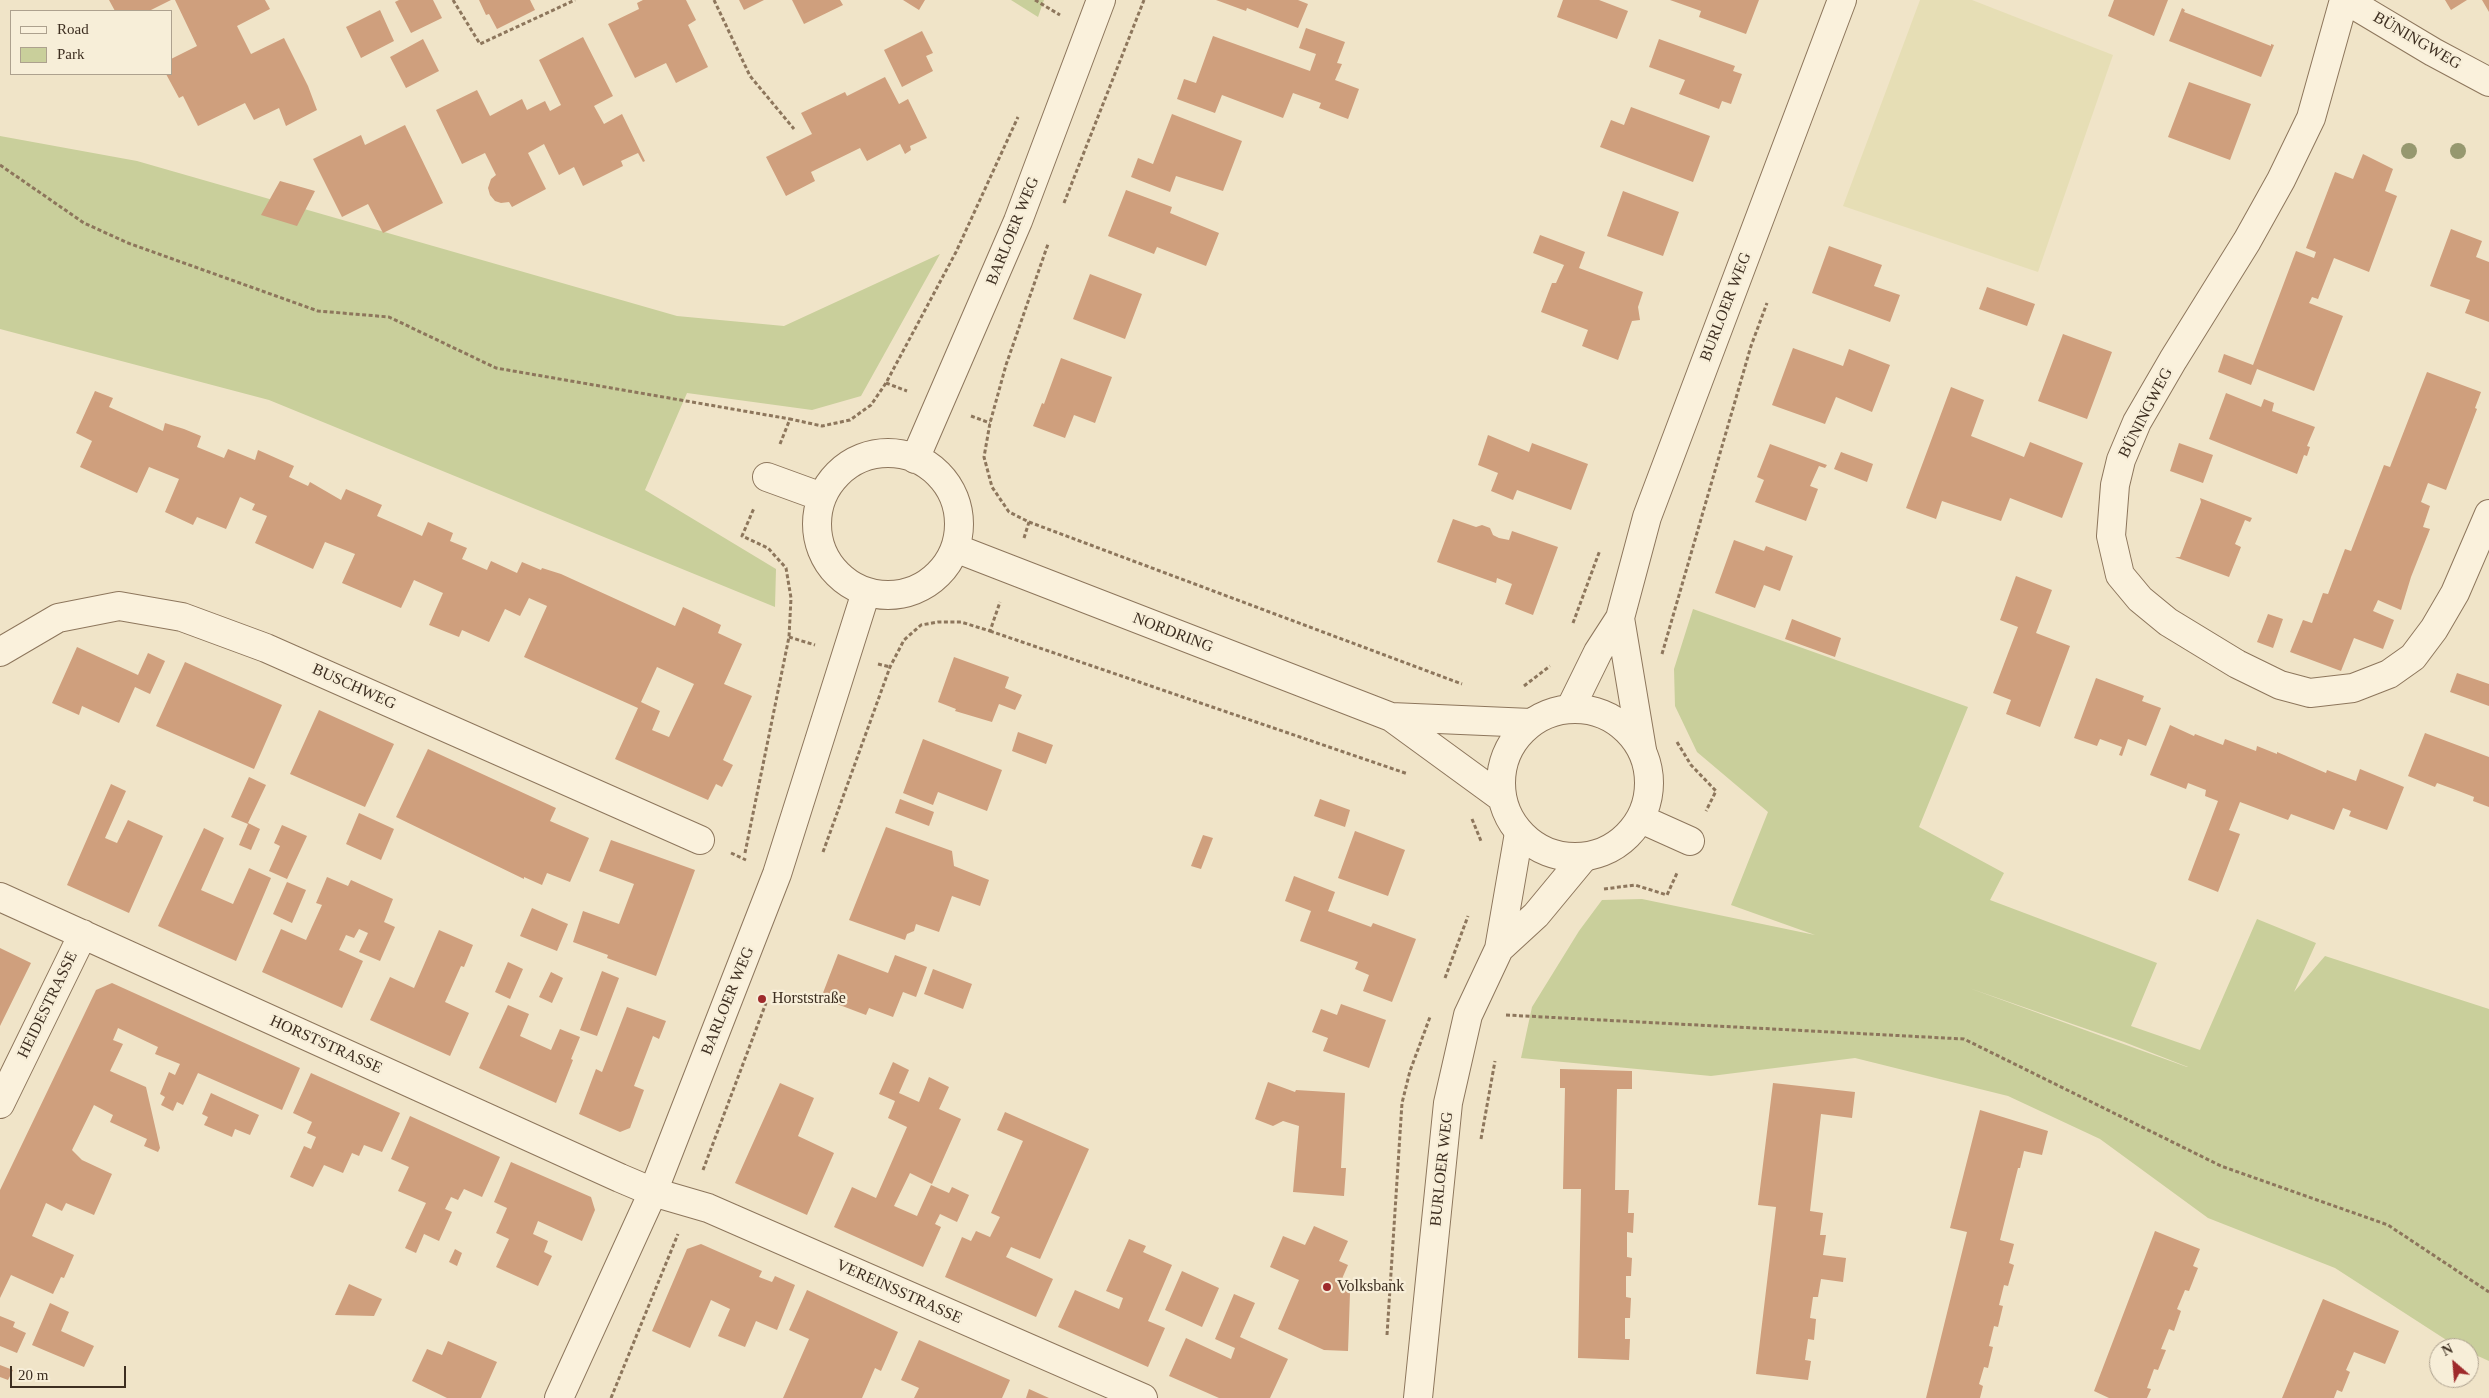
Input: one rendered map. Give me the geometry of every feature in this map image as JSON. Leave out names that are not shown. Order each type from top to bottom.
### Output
[{"type":"street","name":"BARLOER WEG","points":[[915,459],[1018,221],[1101,0]]},
{"type":"street","name":"BURLOER WEG","points":[[1570,708],[1598,652],[1620,618],[1647,517],[1842,0]]},
{"type":"street","name":"BÜNINGWEG","points":[[2489,82],[2433,52],[2345,0],[2311,118],[2281,180],[2247,242],[2137,422],[2120,460],[2115,485],[2111,536],[2120,575],[2140,599],[2168,622],[2246,668],[2280,684],[2310,693],[2353,688],[2389,674],[2413,657],[2434,629],[2455,593],[2489,514]]},
{"type":"street","points":[[892,453],[915,459],[932,469],[947,485],[956,505],[959,527],[955,548],[944,568],[929,583],[909,592],[888,595],[866,592],[846,582],[829,564],[819,543],[817,520],[822,497],[839,474],[850,464],[870,456],[892,453]]},
{"type":"street","points":[[767,477],[822,497]]},
{"type":"street","name":"NORDRING","points":[[955,548],[1392,717],[1502,798]]},
{"type":"street","name":"BARLOER WEG","points":[[559,1398],[653,1192],[777,874],[866,592]]},
{"type":"street","name":"BUSCHWEG","points":[[0,652],[58,618],[119,606],[182,617],[266,648],[700,840]]},
{"type":"street","name":"BURLOER WEG","points":[[1620,618],[1642,750]]},
{"type":"street","points":[[1570,708],[1593,710],[1613,719],[1630,732],[1642,750],[1650,773],[1649,797],[1640,819],[1626,837],[1607,851],[1584,857],[1563,857],[1543,850],[1519,833],[1508,816],[1502,798],[1501,777],[1505,756],[1516,738],[1531,723],[1549,713],[1570,708]]},
{"type":"street","name":"NORDRING","points":[[1392,717],[1531,723]]},
{"type":"street","points":[[1640,819],[1690,841]]},
{"type":"street","name":"BURLOER WEG","points":[[1418,1398],[1448,1103],[1468,1015],[1498,949],[1519,833]]},
{"type":"street","name":"BURLOER WEG","points":[[1498,949],[1536,915],[1584,857]]},
{"type":"street","name":"HORSTSTRASSE","points":[[0,897],[653,1192]]},
{"type":"street","name":"HEIDESTRASSE","points":[[0,1104],[83,934]]},
{"type":"street","name":"VEREINSSTRASSE","points":[[653,1192],[708,1208],[1143,1398]]},
{"type":"path","points":[[454,0],[480,44],[575,0]]},
{"type":"path","points":[[714,0],[750,76],[794,129]]},
{"type":"path","points":[[1062,209],[1144,0]]},
{"type":"path","points":[[0,165],[84,223],[128,243],[318,311],[389,317],[496,368],[822,426],[850,420],[871,405],[886,383],[956,252],[1018,116]]},
{"type":"path","points":[[1051,237],[1006,365],[990,423],[984,457],[992,487],[1008,512],[1029,522],[1469,686]]},
{"type":"path","points":[[1661,656],[1751,346],[1768,300]]},
{"type":"path","points":[[741,868],[789,637],[791,598],[786,568],[768,548],[742,536],[790,419]]},
{"type":"path","points":[[990,631],[1029,522]]},
{"type":"path","points":[[819,861],[890,667],[904,640],[921,625],[938,622],[961,622],[990,631],[1416,777]]},
{"type":"path","points":[[1602,889],[1635,885],[1668,895],[1690,841],[1716,791],[1691,765],[1676,741]]},
{"type":"path","points":[[700,840],[777,874]]},
{"type":"path","points":[[611,1398],[690,1203],[768,1000]]},
{"type":"path","points":[[1508,1006],[1504,1015],[1964,1039],[2220,1166],[2388,1225],[2489,1292]]},
{"type":"path","points":[[1480,1147],[1497,1053]]},
{"type":"shaded area","points":[[1920,0],[1972,0],[2113,55],[2038,272],[1843,206]]},
{"type":"green space","points":[[1011,0],[1044,0],[1038,17]]},
{"type":"green space","points":[[0,136],[137,161],[677,316],[784,326],[940,254],[861,396],[812,410],[687,393],[645,490],[776,569],[775,607],[269,400],[0,329]]},
{"type":"green space","points":[[1693,609],[1968,707],[1919,827],[2004,873],[1990,900],[2157,963],[2131,1026],[2200,1050],[2257,919],[2316,943],[2294,992],[2325,956],[2489,1009],[2489,1361],[2479,1356],[2479,1338],[2443,1338],[2335,1268],[2208,1218],[2100,1139],[2008,1096],[1855,1058],[1711,1076],[1521,1058],[1532,1007],[1579,931],[1602,900],[1642,899],[1815,935],[1731,905],[1768,812],[1697,752],[1675,706],[1674,669]],"holes":[[[1969,988],[2124,1042],[2188,1067]]]},
{"type":"building","points":[[109,0],[171,0],[151,10],[114,10]]},
{"type":"building","points":[[175,0],[265,0],[270,9],[237,26],[251,54],[284,38],[308,86],[317,110],[286,126],[279,108],[254,120],[245,103],[198,126],[183,96],[179,98],[167,75],[172,75],[172,58],[197,46]]},
{"type":"building","points":[[399,0],[433,0],[442,18],[411,33],[395,2]]},
{"type":"building","points":[[479,0],[530,0],[535,10],[497,29],[489,14],[486,15]]},
{"type":"building","points":[[643,0],[686,0],[696,20],[688,25],[708,67],[676,83],[666,63],[635,78],[608,24],[639,9],[637,3]]},
{"type":"building","points":[[739,0],[764,0],[744,10]]},
{"type":"building","points":[[792,0],[840,0],[843,5],[804,24]]},
{"type":"building","points":[[903,0],[925,0],[919,10]]},
{"type":"building","points":[[1216,0],[1298,0],[1308,4],[1298,28],[1247,8],[1246,11]]},
{"type":"building","points":[[1563,0],[1599,0],[1628,11],[1617,39],[1557,17]]},
{"type":"building","points":[[1670,0],[1759,0],[1746,34],[1699,17],[1701,11]]},
{"type":"building","points":[[2114,0],[2168,0],[2154,36],[2108,16]]},
{"type":"building","points":[[2445,0],[2467,0],[2451,10]]},
{"type":"building","points":[[2482,0],[2489,0],[2489,12]]},
{"type":"building","points":[[2182,8],[2185,10],[2184,12],[2271,46],[2271,44],[2274,45],[2261,77],[2169,41]]},
{"type":"building","points":[[380,10],[394,41],[361,58],[346,27]]},
{"type":"building","points":[[1306,28],[1345,42],[1337,63],[1342,64],[1335,80],[1359,89],[1348,119],[1319,108],[1321,103],[1293,93],[1283,118],[1222,95],[1215,113],[1177,99],[1184,79],[1196,83],[1213,36],[1310,71],[1316,54],[1299,48]]},
{"type":"building","points":[[922,31],[933,53],[926,56],[933,71],[902,87],[884,50]]},
{"type":"building","points":[[583,37],[613,96],[594,106],[604,124],[622,114],[645,161],[643,162],[638,153],[621,161],[623,166],[583,186],[574,167],[559,175],[544,144],[528,153],[546,189],[512,207],[509,202],[501,203],[495,201],[490,195],[488,188],[491,179],[496,175],[485,153],[462,164],[436,110],[477,90],[490,116],[522,99],[527,110],[545,101],[550,111],[561,105],[539,60]]},
{"type":"building","points":[[423,39],[439,71],[406,88],[390,57]]},
{"type":"building","points":[[1659,39],[1735,66],[1733,71],[1742,74],[1731,104],[1722,101],[1719,109],[1679,94],[1685,80],[1649,67]]},
{"type":"building","points":[[885,77],[899,104],[908,99],[927,138],[910,146],[911,150],[905,154],[900,144],[867,161],[860,148],[811,172],[815,181],[786,196],[766,157],[812,134],[801,113],[845,92],[847,96]]},
{"type":"building","points":[[2189,82],[2251,104],[2230,160],[2168,137]]},
{"type":"building","points":[[1631,107],[1710,136],[1693,182],[1600,147],[1611,120],[1624,125]]},
{"type":"building","points":[[1172,114],[1242,141],[1223,191],[1176,176],[1170,192],[1131,177],[1138,158],[1153,164]]},
{"type":"building","points":[[405,125],[443,203],[383,233],[368,204],[342,217],[313,159],[361,135],[365,145]]},
{"type":"building","points":[[2363,154],[2393,169],[2385,191],[2397,196],[2369,272],[2334,258],[2318,299],[2312,297],[2309,303],[2343,316],[2314,391],[2257,369],[2251,385],[2218,372],[2224,354],[2253,365],[2296,251],[2314,258],[2316,252],[2306,248],[2335,172],[2353,179]]},
{"type":"building","points":[[280,181],[315,191],[297,226],[261,215]]},
{"type":"building","points":[[1126,190],[1172,207],[1170,213],[1219,233],[1206,266],[1157,247],[1154,254],[1108,236]]},
{"type":"building","points":[[1623,191],[1679,212],[1663,256],[1607,236]]},
{"type":"building","points":[[2451,229],[2482,241],[2476,257],[2489,262],[2489,322],[2465,313],[2470,300],[2430,286]]},
{"type":"building","points":[[1540,235],[1585,252],[1579,268],[1643,292],[1638,307],[1640,320],[1632,321],[1618,360],[1582,346],[1588,330],[1541,312],[1552,283],[1556,283],[1564,265],[1533,253]]},
{"type":"building","points":[[1829,246],[1882,265],[1874,286],[1900,295],[1890,322],[1812,293]]},
{"type":"building","points":[[1090,274],[1142,294],[1125,339],[1073,319]]},
{"type":"building","points":[[1987,287],[2035,304],[2027,326],[1979,309]]},
{"type":"building","points":[[2063,334],[2112,352],[2087,419],[2038,401]]},
{"type":"building","points":[[1793,348],[1843,366],[1849,349],[1890,365],[1872,412],[1836,397],[1825,424],[1772,405]]},
{"type":"building","points":[[1061,358],[1112,377],[1095,423],[1074,415],[1065,438],[1033,426],[1042,403],[1044,404]]},
{"type":"building","points":[[2427,372],[2481,392],[2475,408],[2477,409],[2446,490],[2428,483],[2421,502],[2430,506],[2423,527],[2430,529],[2411,577],[2401,610],[2378,600],[2373,611],[2394,620],[2383,649],[2354,638],[2341,671],[2290,652],[2303,620],[2312,623],[2323,593],[2328,594],[2345,549],[2351,551],[2384,465],[2390,467]]},
{"type":"building","points":[[1951,387],[1984,400],[1971,436],[2024,457],[2030,442],[2083,463],[2062,518],[2010,498],[2001,521],[1942,501],[1936,519],[1906,508]]},
{"type":"building","points":[[95,391],[113,398],[109,407],[163,431],[165,423],[201,436],[197,447],[224,458],[228,449],[255,460],[258,450],[294,466],[289,477],[308,486],[310,482],[341,500],[346,489],[382,505],[377,516],[422,536],[428,522],[453,533],[450,541],[467,548],[462,559],[487,570],[491,561],[517,573],[522,562],[541,570],[542,568],[561,574],[675,626],[683,607],[721,625],[718,633],[742,644],[724,684],[752,696],[723,760],[733,765],[722,787],[716,784],[708,800],[615,759],[638,708],[524,657],[547,606],[529,598],[520,616],[505,609],[489,642],[462,630],[459,637],[429,625],[443,593],[414,580],[401,608],[342,583],[355,554],[325,542],[313,569],[255,543],[267,516],[252,510],[255,504],[240,497],[226,529],[197,517],[193,525],[165,512],[179,479],[149,467],[137,493],[80,467],[92,441],[76,433]],"holes":[[[657,667],[694,684],[669,737],[652,730],[660,711],[641,702]]]},
{"type":"building","points":[[2226,393],[2261,407],[2264,399],[2274,403],[2272,411],[2315,427],[2307,446],[2310,447],[2307,456],[2304,455],[2297,474],[2209,439]]},
{"type":"building","points":[[1488,435],[1529,452],[1532,443],[1588,464],[1571,510],[1517,490],[1513,500],[1491,491],[1498,473],[1478,465]]},
{"type":"building","points":[[2179,443],[2213,455],[2203,483],[2170,471]]},
{"type":"building","points":[[1770,444],[1827,465],[1825,468],[1819,466],[1810,486],[1818,489],[1806,521],[1755,502],[1764,480],[1757,477]]},
{"type":"building","points":[[1841,452],[1873,464],[1867,482],[1834,469]]},
{"type":"building","points":[[2200,498],[2252,518],[2250,522],[2245,520],[2235,544],[2241,547],[2229,577],[2175,557],[2180,557],[2201,502]]},
{"type":"building","points":[[1453,519],[1476,527],[1482,525],[1490,528],[1493,535],[1499,538],[1509,540],[1512,531],[1558,547],[1533,615],[1505,604],[1512,584],[1497,578],[1496,583],[1437,562]]},
{"type":"building","points":[[1734,540],[1764,551],[1766,546],[1793,556],[1780,591],[1764,585],[1755,608],[1715,593]]},
{"type":"building","points":[[2016,576],[2052,590],[2036,633],[2070,646],[2040,727],[2006,714],[2011,700],[1993,693],[2018,627],[2000,620]]},
{"type":"building","points":[[2268,614],[2283,619],[2273,648],[2257,642]]},
{"type":"building","points":[[1792,619],[1841,638],[1835,657],[1785,639]]},
{"type":"building","points":[[77,647],[138,675],[148,653],[165,661],[150,694],[135,687],[119,723],[82,706],[79,715],[52,703]]},
{"type":"building","points":[[954,657],[1009,677],[1005,688],[1022,695],[1015,710],[999,704],[992,722],[955,711],[956,709],[938,702]]},
{"type":"building","points":[[185,662],[282,705],[254,769],[156,726]]},
{"type":"building","points":[[2457,673],[2489,684],[2489,706],[2450,692]]},
{"type":"building","points":[[2096,678],[2144,696],[2142,701],[2161,708],[2146,746],[2128,739],[2122,756],[2119,755],[2122,747],[2100,739],[2097,746],[2074,738]]},
{"type":"building","points":[[319,710],[394,744],[365,807],[290,774]]},
{"type":"building","points":[[2170,725],[2194,736],[2195,734],[2223,745],[2225,739],[2256,751],[2257,746],[2277,754],[2277,752],[2326,773],[2327,770],[2356,781],[2360,769],[2404,787],[2387,830],[2349,816],[2351,811],[2343,808],[2334,830],[2291,814],[2288,820],[2240,802],[2229,830],[2240,834],[2218,892],[2188,880],[2218,801],[2205,796],[2206,790],[2188,783],[2186,789],[2150,775]]},
{"type":"building","points":[[1018,732],[1053,745],[1046,764],[1012,751]]},
{"type":"building","points":[[2425,733],[2489,757],[2489,807],[2473,801],[2474,797],[2456,790],[2437,783],[2435,787],[2408,776]]},
{"type":"building","points":[[923,739],[1002,770],[987,811],[938,792],[933,805],[903,793]]},
{"type":"building","points":[[428,749],[556,808],[550,821],[589,838],[570,882],[547,873],[542,885],[524,877],[524,879],[396,817]]},
{"type":"building","points":[[249,777],[266,785],[248,823],[260,829],[251,850],[239,845],[248,824],[231,817]]},
{"type":"building","points":[[111,784],[126,791],[105,838],[117,843],[128,820],[163,836],[129,913],[67,885]]},
{"type":"building","points":[[900,799],[934,812],[929,826],[895,813]]},
{"type":"building","points":[[1320,799],[1350,810],[1345,827],[1314,816]]},
{"type":"building","points":[[359,813],[394,829],[381,860],[346,844]]},
{"type":"building","points":[[282,825],[307,836],[287,879],[269,871],[280,846],[274,843]]},
{"type":"building","points":[[886,827],[952,851],[954,866],[989,880],[980,906],[952,896],[939,932],[916,924],[914,931],[907,934],[905,940],[849,920]]},
{"type":"building","points":[[204,828],[224,838],[201,890],[233,904],[249,868],[271,878],[236,961],[158,926]]},
{"type":"building","points":[[1355,831],[1405,850],[1388,896],[1338,878]]},
{"type":"building","points":[[1203,835],[1213,838],[1201,869],[1191,866]]},
{"type":"building","points":[[611,840],[695,870],[656,976],[607,958],[608,955],[573,942],[583,911],[619,924],[634,884],[599,871]]},
{"type":"building","points":[[1294,876],[1335,892],[1328,911],[1371,927],[1373,923],[1416,939],[1392,1002],[1363,991],[1369,975],[1355,969],[1358,962],[1300,941],[1311,911],[1285,901]]},
{"type":"building","points":[[327,877],[348,886],[351,880],[393,899],[384,922],[395,927],[380,961],[359,952],[368,933],[359,929],[354,938],[346,935],[339,950],[363,961],[342,1008],[262,972],[281,929],[306,940],[322,905],[316,903]]},
{"type":"building","points":[[287,882],[306,890],[292,923],[273,914]]},
{"type":"building","points":[[532,908],[568,924],[557,951],[520,936]]},
{"type":"building","points":[[439,930],[473,945],[464,967],[461,966],[445,1002],[469,1013],[450,1056],[370,1020],[390,977],[414,988]]},
{"type":"building","points":[[0,948],[31,963],[0,1026]]},
{"type":"building","points":[[838,954],[888,973],[895,955],[927,967],[916,997],[903,992],[893,1017],[869,1008],[866,1015],[821,998]]},
{"type":"building","points":[[508,962],[523,969],[510,999],[495,992]]},
{"type":"building","points":[[933,969],[972,984],[963,1009],[924,994]]},
{"type":"building","points":[[602,971],[619,978],[597,1036],[580,1030]]},
{"type":"building","points":[[551,972],[563,978],[552,1003],[539,997]]},
{"type":"building","points":[[112,983],[300,1068],[282,1110],[198,1073],[183,1105],[177,1102],[173,1111],[161,1105],[165,1097],[160,1094],[169,1072],[175,1075],[180,1064],[155,1054],[158,1047],[118,1028],[113,1040],[123,1044],[110,1071],[146,1087],[160,1148],[158,1152],[144,1146],[147,1139],[110,1122],[113,1115],[94,1105],[72,1150],[82,1160],[112,1174],[94,1215],[66,1203],[62,1211],[46,1203],[32,1236],[74,1255],[64,1278],[61,1277],[53,1294],[11,1275],[0,1298],[0,1190],[96,990]]},
{"type":"building","points":[[1341,1004],[1386,1020],[1369,1068],[1323,1051],[1328,1038],[1312,1032],[1321,1009],[1337,1015]]},
{"type":"building","points":[[508,1005],[529,1014],[520,1036],[551,1050],[560,1029],[580,1037],[556,1103],[479,1068]]},
{"type":"building","points":[[627,1007],[666,1021],[659,1039],[653,1036],[634,1086],[644,1090],[630,1128],[620,1132],[579,1114],[596,1069],[602,1072]]},
{"type":"building","points":[[893,1062],[909,1070],[899,1093],[919,1102],[929,1077],[949,1087],[939,1109],[961,1119],[932,1184],[910,1173],[894,1206],[917,1216],[931,1185],[949,1193],[952,1187],[969,1195],[957,1222],[940,1214],[935,1224],[941,1227],[923,1267],[834,1227],[852,1187],[876,1198],[907,1127],[888,1118],[895,1101],[879,1094]]},
{"type":"building","points":[[1560,1069],[1632,1071],[1632,1089],[1617,1089],[1615,1190],[1629,1190],[1628,1213],[1634,1213],[1633,1233],[1627,1232],[1627,1257],[1632,1258],[1631,1276],[1626,1276],[1626,1297],[1631,1298],[1630,1318],[1625,1318],[1625,1339],[1630,1339],[1629,1360],[1578,1358],[1581,1189],[1563,1189],[1565,1088],[1560,1088]]},
{"type":"building","points":[[311,1073],[400,1113],[382,1152],[364,1145],[359,1156],[352,1153],[343,1173],[324,1165],[313,1187],[290,1177],[304,1146],[311,1149],[316,1137],[307,1133],[312,1122],[293,1113]]},
{"type":"building","points":[[1268,1082],[1295,1092],[1296,1090],[1345,1093],[1341,1168],[1346,1168],[1344,1196],[1293,1192],[1299,1126],[1283,1121],[1273,1126],[1255,1119]]},
{"type":"building","points":[[780,1083],[814,1098],[798,1136],[834,1153],[807,1215],[735,1183]]},
{"type":"building","points":[[1773,1083],[1855,1092],[1852,1118],[1821,1114],[1810,1211],[1823,1213],[1820,1235],[1826,1235],[1823,1255],[1846,1258],[1843,1282],[1821,1279],[1818,1297],[1813,1297],[1810,1318],[1816,1319],[1814,1340],[1808,1339],[1805,1360],[1811,1361],[1808,1380],[1756,1374],[1776,1207],[1758,1205]]},
{"type":"building","points":[[211,1093],[259,1115],[250,1135],[235,1129],[232,1137],[204,1125],[208,1117],[202,1114]]},
{"type":"building","points":[[1980,1110],[2048,1131],[2042,1155],[2024,1151],[2020,1168],[2018,1168],[2000,1240],[2014,1244],[2009,1263],[2014,1265],[2008,1286],[2004,1285],[1999,1305],[2003,1306],[1998,1327],[1994,1326],[1989,1346],[1993,1347],[1988,1368],[1984,1367],[1979,1384],[1983,1386],[1980,1398],[1926,1398],[1967,1232],[1950,1228]]},
{"type":"building","points":[[1005,1112],[1089,1149],[1040,1259],[1011,1247],[1006,1257],[1053,1279],[1036,1317],[945,1277],[962,1237],[971,1241],[976,1231],[990,1237],[1000,1217],[991,1213],[1023,1141],[997,1130]]},
{"type":"building","points":[[410,1116],[500,1157],[482,1197],[464,1189],[458,1200],[451,1197],[445,1209],[452,1212],[439,1241],[424,1234],[416,1253],[405,1248],[426,1203],[398,1191],[409,1167],[391,1159]]},
{"type":"building","points":[[511,1162],[591,1197],[595,1210],[582,1241],[538,1221],[533,1234],[548,1241],[544,1252],[552,1256],[538,1286],[496,1267],[509,1239],[496,1233],[507,1208],[494,1202]]},
{"type":"building","points":[[1314,1226],[1348,1241],[1339,1261],[1348,1265],[1341,1281],[1353,1286],[1350,1293],[1348,1351],[1324,1350],[1278,1329],[1299,1280],[1270,1267],[1283,1236],[1305,1245]]},
{"type":"building","points":[[2155,1231],[2200,1249],[2193,1266],[2198,1268],[2189,1291],[2185,1290],[2177,1309],[2181,1311],[2174,1331],[2169,1329],[2161,1349],[2166,1350],[2158,1370],[2154,1369],[2147,1388],[2151,1389],[2147,1398],[2109,1398],[2094,1391]]},
{"type":"building","points":[[1129,1239],[1146,1246],[1143,1252],[1172,1265],[1148,1321],[1165,1328],[1148,1367],[1058,1327],[1075,1290],[1119,1309],[1123,1298],[1106,1291]]},
{"type":"building","points":[[701,1244],[762,1271],[759,1277],[772,1282],[775,1276],[795,1285],[777,1330],[756,1321],[745,1347],[718,1336],[730,1309],[711,1300],[690,1348],[652,1331],[687,1249]]},
{"type":"building","points":[[455,1249],[462,1253],[457,1266],[449,1262]]},
{"type":"building","points":[[1182,1271],[1219,1288],[1202,1327],[1165,1310]]},
{"type":"building","points":[[349,1284],[382,1299],[374,1316],[335,1315]]},
{"type":"building","points":[[807,1290],[898,1332],[881,1371],[875,1368],[862,1398],[783,1398],[809,1339],[789,1330]]},
{"type":"building","points":[[1234,1294],[1255,1303],[1240,1337],[1288,1359],[1270,1398],[1219,1398],[1169,1376],[1186,1338],[1231,1359],[1235,1348],[1215,1339]]},
{"type":"building","points":[[2323,1299],[2399,1331],[2385,1364],[2354,1352],[2346,1370],[2350,1372],[2342,1392],[2337,1390],[2334,1398],[2282,1398]]},
{"type":"building","points":[[50,1303],[69,1312],[61,1331],[94,1346],[84,1367],[32,1345]]},
{"type":"building","points":[[0,1316],[15,1322],[13,1327],[26,1333],[17,1353],[0,1346]]},
{"type":"building","points":[[919,1340],[1010,1380],[1002,1398],[914,1398],[919,1388],[901,1380]]},
{"type":"building","points":[[448,1341],[497,1362],[481,1398],[447,1398],[412,1381],[427,1349],[442,1355]]},
{"type":"building","points":[[0,1365],[13,1370],[8,1380],[0,1377]]},
{"type":"building","points":[[1029,1389],[1049,1398],[1026,1398]]},
{"type":"place","name":"Horststraße","points":[[762,999]]},
{"type":"place","name":"Volksbank","points":[[1327,1287]]}]
